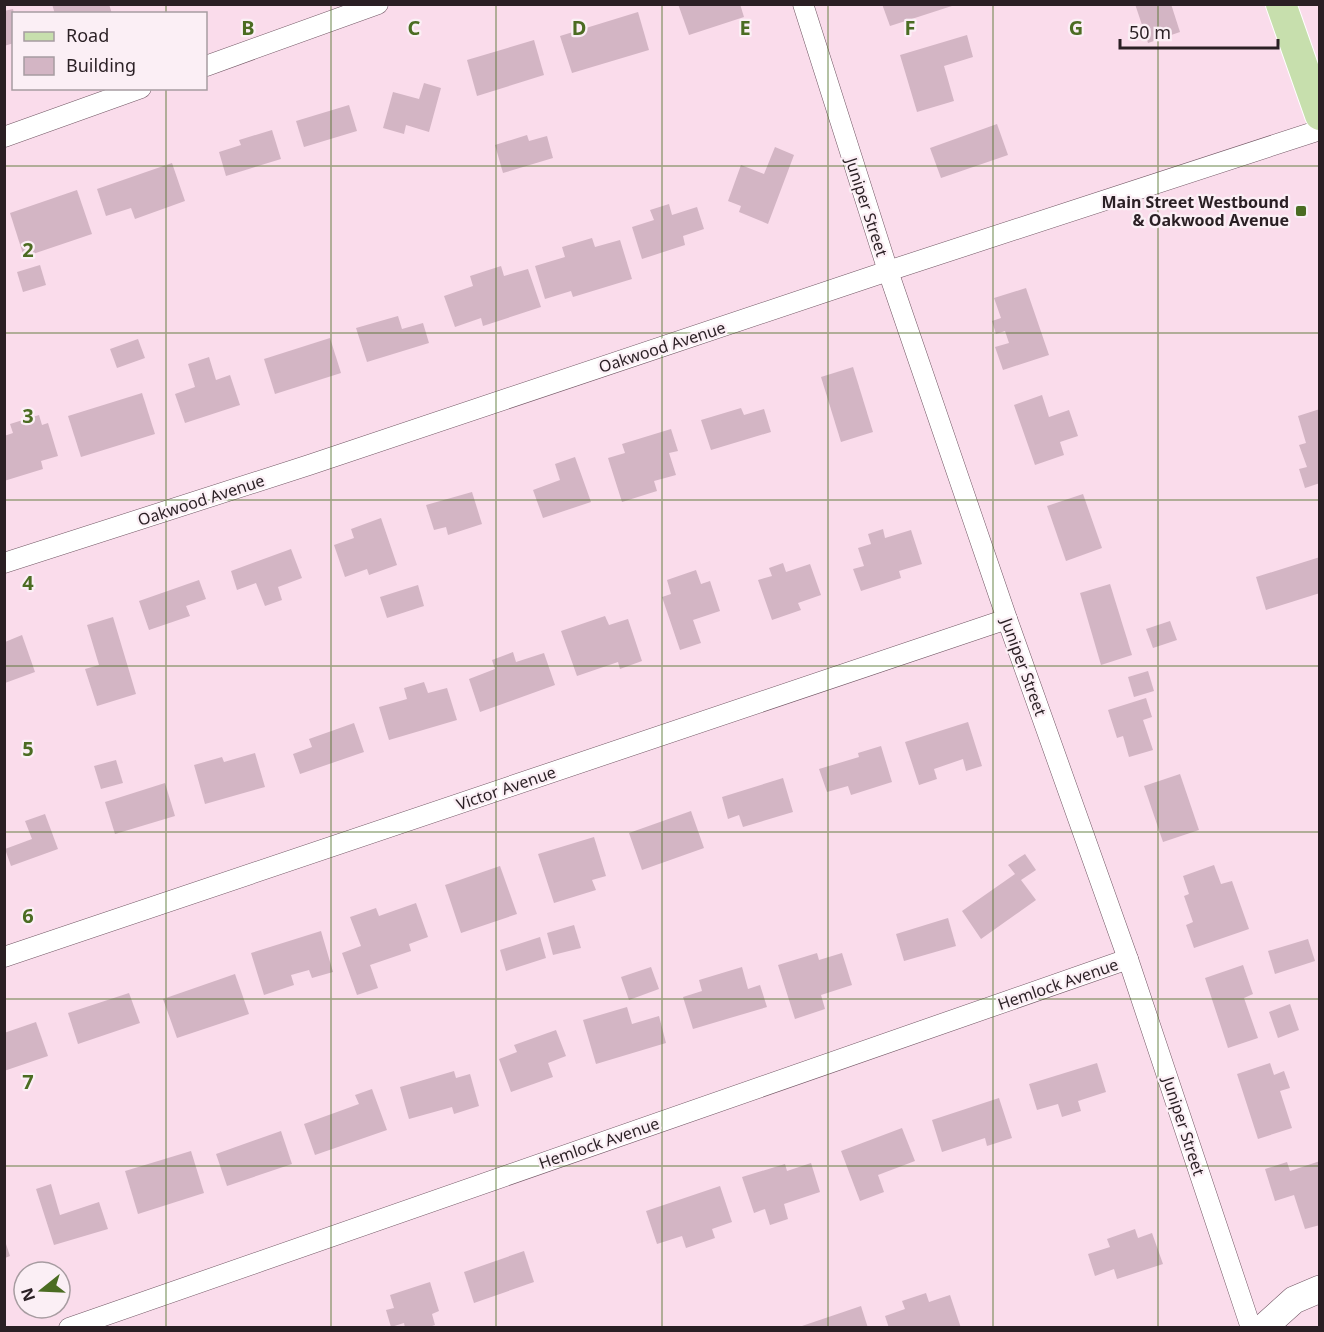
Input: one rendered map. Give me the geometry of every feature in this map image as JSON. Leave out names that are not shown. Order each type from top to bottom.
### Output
[{"type":"main road","points":[[1281,4],[1320,115]]},
{"type":"street","points":[[207,66],[378,4]]},
{"type":"street","name":"Juniper Street","points":[[803,4],[888,271],[1007,619],[1128,959],[1251,1328]]},
{"type":"street","points":[[4,137],[135,90]]},
{"type":"street","name":"Oakwood Avenue","points":[[4,563],[309,465],[888,271],[1320,130]]},
{"type":"street","name":"Victor Avenue","points":[[4,957],[1007,619]]},
{"type":"street","name":"Hemlock Avenue","points":[[69,1328],[1128,959]]},
{"type":"street","points":[[1263,1328],[1294,1300],[1320,1289]]},
{"type":"building","points":[[52,4],[109,4],[111,12],[54,12]]},
{"type":"building","points":[[678,4],[740,4],[744,17],[689,35]]},
{"type":"building","points":[[882,4],[954,4],[955,5],[890,26]]},
{"type":"building","points":[[1135,4],[1171,4],[1180,32],[1148,43]]},
{"type":"building","points":[[13,9],[14,12],[12,44],[4,46],[4,11]]},
{"type":"building","points":[[638,12],[649,50],[572,73],[560,36]]},
{"type":"building","points":[[967,35],[973,57],[944,66],[954,101],[917,112],[900,55]]},
{"type":"building","points":[[534,40],[544,75],[477,96],[467,60]]},
{"type":"building","points":[[424,83],[441,88],[429,132],[406,125],[404,134],[383,128],[393,92],[419,99]]},
{"type":"building","points":[[349,105],[357,131],[304,147],[296,121]]},
{"type":"building","points":[[997,124],[1008,155],[941,178],[930,148]]},
{"type":"building","points":[[272,130],[281,159],[226,176],[219,152],[241,145],[239,140]]},
{"type":"building","points":[[527,135],[529,141],[547,136],[553,158],[503,173],[495,145]]},
{"type":"building","points":[[775,147],[794,155],[768,224],[739,212],[741,206],[728,201],[741,165],[764,174]]},
{"type":"building","points":[[172,163],[185,201],[135,219],[131,208],[106,216],[97,189]]},
{"type":"building","points":[[77,190],[92,234],[24,257],[10,213]]},
{"type":"building","points":[[669,204],[672,215],[697,207],[704,229],[683,236],[685,245],[642,259],[632,227],[654,220],[650,210]]},
{"type":"building","points":[[592,238],[595,247],[620,240],[632,279],[573,297],[571,291],[545,299],[535,266],[565,257],[562,247]]},
{"type":"building","points":[[40,265],[46,285],[23,292],[17,272]]},
{"type":"building","points":[[501,266],[504,276],[528,269],[541,307],[483,326],[481,318],[455,327],[444,296],[473,286],[470,276]]},
{"type":"building","points":[[1026,288],[1049,355],[1003,370],[995,347],[1009,343],[1005,331],[996,334],[992,321],[1001,318],[994,298]]},
{"type":"building","points":[[398,316],[402,329],[423,323],[429,343],[367,362],[356,328]]},
{"type":"building","points":[[330,338],[341,373],[275,394],[264,359]]},
{"type":"building","points":[[138,339],[145,358],[117,368],[110,349]]},
{"type":"building","points":[[209,357],[216,380],[230,375],[240,405],[185,423],[175,394],[195,387],[188,364]]},
{"type":"building","points":[[853,367],[873,432],[841,442],[821,377]]},
{"type":"building","points":[[142,393],[155,434],[81,457],[68,416]]},
{"type":"building","points":[[1042,395],[1049,417],[1069,410],[1078,436],[1060,442],[1064,455],[1035,465],[1014,405]]},
{"type":"building","points":[[741,408],[744,415],[764,409],[771,432],[711,450],[701,420]]},
{"type":"building","points":[[1320,409],[1320,483],[1305,488],[1299,469],[1307,467],[1299,445],[1306,443],[1298,416]]},
{"type":"building","points":[[39,415],[42,425],[48,423],[58,456],[41,461],[43,469],[4,481],[4,436],[13,433],[10,424]]},
{"type":"building","points":[[671,429],[678,451],[669,453],[676,475],[654,481],[657,491],[622,502],[608,458],[625,453],[622,444]]},
{"type":"building","points":[[575,457],[591,502],[543,518],[533,490],[560,480],[555,464]]},
{"type":"building","points":[[472,492],[482,524],[448,535],[446,527],[434,530],[426,505]]},
{"type":"building","points":[[1083,494],[1102,548],[1066,561],[1047,506]]},
{"type":"building","points":[[381,518],[397,565],[369,575],[367,569],[345,577],[334,545],[354,538],[351,529]]},
{"type":"building","points":[[883,529],[885,538],[911,530],[922,564],[899,571],[901,578],[861,591],[853,569],[864,566],[858,548],[871,544],[868,534]]},
{"type":"building","points":[[291,549],[302,578],[278,587],[282,600],[265,606],[256,583],[237,590],[231,571]]},
{"type":"building","points":[[1320,557],[1320,593],[1266,610],[1256,577]]},
{"type":"building","points":[[783,563],[786,572],[810,564],[821,595],[798,603],[801,610],[772,620],[758,580],[772,576],[769,568]]},
{"type":"building","points":[[696,570],[701,584],[710,581],[720,611],[693,620],[701,643],[680,650],[662,597],[671,594],[667,580]]},
{"type":"building","points":[[199,580],[206,599],[186,606],[190,616],[149,630],[139,601]]},
{"type":"building","points":[[1110,584],[1132,655],[1101,665],[1080,593]]},
{"type":"building","points":[[418,585],[424,606],[387,618],[380,597]]},
{"type":"building","points":[[605,616],[609,625],[628,619],[642,661],[620,669],[618,662],[577,676],[561,631]]},
{"type":"building","points":[[113,617],[136,694],[97,706],[85,669],[99,665],[87,625]]},
{"type":"building","points":[[1170,621],[1177,640],[1153,648],[1146,629]]},
{"type":"building","points":[[22,635],[35,672],[5,683],[5,642]]},
{"type":"building","points":[[513,652],[516,662],[544,653],[555,685],[480,712],[469,679],[495,669],[492,660]]},
{"type":"building","points":[[1148,671],[1154,691],[1134,697],[1128,677]]},
{"type":"building","points":[[424,682],[428,693],[447,688],[457,720],[389,740],[379,707],[407,699],[404,688]]},
{"type":"building","points":[[1146,698],[1152,717],[1143,720],[1153,750],[1129,757],[1123,736],[1117,738],[1108,710]]},
{"type":"building","points":[[968,722],[982,766],[966,771],[963,759],[934,769],[937,779],[919,785],[905,742]]},
{"type":"building","points":[[354,723],[364,752],[300,774],[293,754],[312,747],[309,739]]},
{"type":"building","points":[[881,746],[892,782],[851,795],[848,786],[827,792],[819,769],[859,757],[858,753]]},
{"type":"building","points":[[255,753],[265,787],[205,804],[194,765],[222,757],[224,762]]},
{"type":"building","points":[[116,760],[123,783],[101,789],[94,766]]},
{"type":"building","points":[[1180,774],[1199,830],[1163,842],[1144,786]]},
{"type":"building","points":[[783,778],[793,812],[743,827],[739,815],[728,819],[722,797]]},
{"type":"building","points":[[165,783],[175,816],[115,834],[105,802]]},
{"type":"building","points":[[691,811],[704,848],[642,870],[629,833]]},
{"type":"building","points":[[45,814],[58,849],[11,866],[5,849],[32,839],[25,821]]},
{"type":"building","points":[[594,837],[606,876],[592,880],[596,890],[554,903],[538,854]]},
{"type":"building","points":[[1025,854],[1036,870],[1021,880],[1036,900],[981,939],[962,911],[1015,874],[1008,865]]},
{"type":"building","points":[[1214,865],[1221,884],[1232,881],[1249,929],[1194,948],[1186,925],[1193,922],[1184,896],[1189,894],[1183,876]]},
{"type":"building","points":[[500,866],[517,914],[461,933],[445,885]]},
{"type":"building","points":[[416,903],[428,937],[409,944],[411,951],[370,965],[378,988],[357,995],[342,953],[361,946],[350,917],[376,908],[379,916]]},
{"type":"building","points":[[948,918],[956,946],[904,961],[896,934]]},
{"type":"building","points":[[574,925],[581,948],[553,955],[547,933]]},
{"type":"building","points":[[321,931],[333,972],[312,978],[309,970],[291,975],[294,985],[264,995],[251,953]]},
{"type":"building","points":[[540,937],[546,958],[506,971],[500,950]]},
{"type":"building","points":[[1308,939],[1315,961],[1275,974],[1268,951]]},
{"type":"building","points":[[817,953],[819,960],[842,953],[852,985],[821,995],[825,1009],[795,1019],[778,965]]},
{"type":"building","points":[[1243,965],[1253,994],[1244,998],[1258,1038],[1228,1048],[1205,978]]},
{"type":"building","points":[[651,967],[659,989],[629,1000],[621,977]]},
{"type":"building","points":[[742,967],[748,989],[760,985],[767,1007],[693,1029],[683,997],[702,991],[699,980]]},
{"type":"building","points":[[235,974],[249,1014],[177,1038],[163,999]]},
{"type":"building","points":[[129,993],[140,1023],[78,1044],[68,1013]]},
{"type":"building","points":[[1290,1004],[1299,1030],[1278,1038],[1269,1012]]},
{"type":"building","points":[[627,1007],[632,1024],[659,1016],[666,1043],[596,1064],[583,1020]]},
{"type":"building","points":[[36,1022],[48,1056],[4,1071],[4,1033]]},
{"type":"building","points":[[556,1030],[566,1056],[548,1063],[553,1077],[511,1092],[499,1059],[517,1052],[514,1045]]},
{"type":"building","points":[[1097,1063],[1106,1092],[1078,1101],[1081,1111],[1062,1117],[1058,1104],[1037,1110],[1029,1084]]},
{"type":"building","points":[[1270,1063],[1274,1075],[1284,1071],[1290,1088],[1280,1091],[1292,1128],[1258,1139],[1237,1074]]},
{"type":"building","points":[[454,1071],[456,1078],[470,1074],[479,1106],[454,1114],[452,1107],[409,1119],[400,1087]]},
{"type":"building","points":[[372,1089],[387,1130],[315,1155],[304,1124],[359,1104],[355,1095]]},
{"type":"building","points":[[999,1098],[1012,1138],[987,1146],[985,1138],[942,1152],[932,1120]]},
{"type":"building","points":[[902,1128],[915,1161],[878,1175],[884,1192],[860,1201],[841,1151]]},
{"type":"building","points":[[281,1131],[292,1164],[227,1186],[216,1154]]},
{"type":"building","points":[[191,1151],[204,1193],[138,1214],[125,1171]]},
{"type":"building","points":[[1320,1161],[1320,1225],[1305,1229],[1294,1195],[1275,1201],[1265,1169],[1287,1162],[1290,1171]]},
{"type":"building","points":[[811,1163],[820,1192],[784,1204],[788,1219],[770,1225],[765,1209],[754,1213],[742,1177],[785,1164],[787,1171]]},
{"type":"building","points":[[51,1184],[60,1215],[99,1202],[108,1229],[54,1245],[36,1189]]},
{"type":"building","points":[[720,1186],[732,1222],[712,1229],[715,1238],[686,1248],[682,1236],[657,1244],[646,1211]]},
{"type":"building","points":[[1135,1229],[1138,1238],[1152,1233],[1163,1264],[1117,1279],[1114,1269],[1095,1276],[1088,1254],[1110,1247],[1107,1239]]},
{"type":"building","points":[[5,1241],[10,1256],[5,1258]]},
{"type":"building","points":[[524,1251],[534,1282],[474,1303],[464,1272]]},
{"type":"building","points":[[430,1282],[439,1311],[432,1314],[435,1325],[426,1328],[405,1328],[404,1323],[391,1327],[386,1310],[394,1308],[390,1295]]},
{"type":"building","points":[[926,1293],[929,1302],[950,1295],[961,1328],[889,1328],[885,1316],[905,1309],[902,1301]]},
{"type":"building","points":[[861,1306],[868,1328],[799,1328],[799,1327]]},
{"type":"place","name":"Main Street Westbound & Oakwood Avenue","points":[[1301,211]]}]
